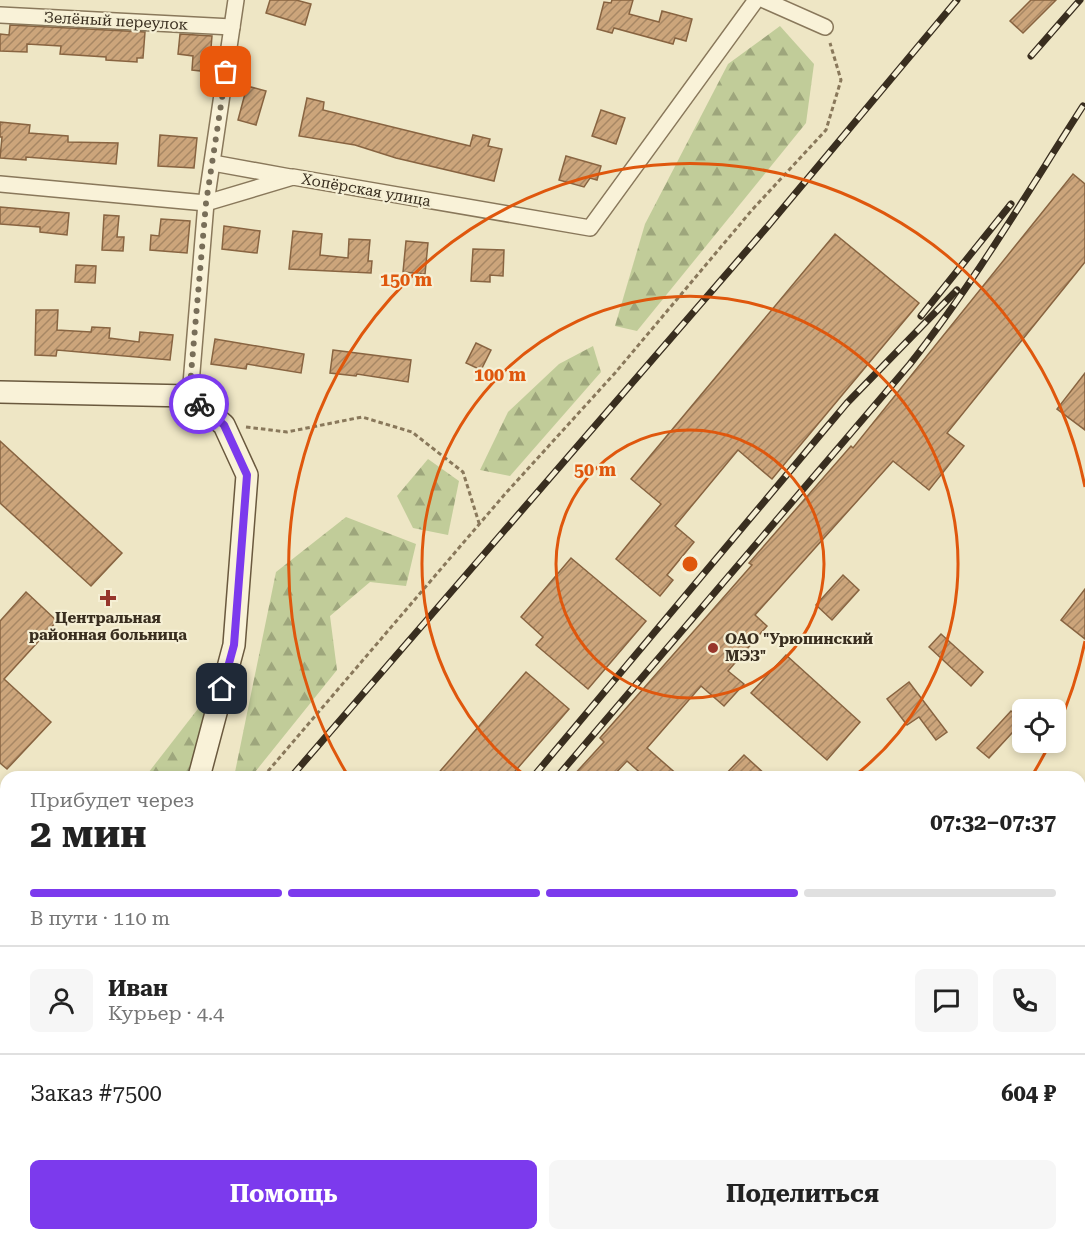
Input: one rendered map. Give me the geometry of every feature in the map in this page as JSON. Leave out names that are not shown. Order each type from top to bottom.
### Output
[{"type":"main road","points":[[0,392],[190,396],[224,425],[247,475],[234,645],[201,771]]},
{"type":"street","points":[[190,396],[206,203],[236,0]]},
{"type":"street","name":"Хопёрская улица","points":[[0,184],[206,203],[293,177],[590,228],[756,0]]},
{"type":"street","points":[[764,0],[825,27]]},
{"type":"street","name":"Зелёный переулок","points":[[0,15],[232,27]]},
{"type":"street","points":[[213,163],[293,177]]},
{"type":"path","points":[[268,771],[479,524],[615,373],[752,210],[826,130],[841,80],[825,27]]},
{"type":"path","points":[[224,425],[287,432],[362,417],[412,432],[463,472],[479,524]]},
{"type":"green space","points":[[780,26],[814,64],[806,123],[637,331],[615,326],[645,224],[728,64]]},
{"type":"green space","points":[[593,346],[601,372],[510,476],[480,470],[508,412],[559,364]]},
{"type":"green space","points":[[428,459],[459,481],[448,535],[413,528],[397,496]]},
{"type":"green space","points":[[346,517],[416,544],[406,586],[370,582],[330,616],[337,670],[256,771],[235,771],[276,572]]},
{"type":"green space","points":[[218,683],[190,771],[150,771]]},
{"type":"building","points":[[270,0],[296,0],[311,4],[305,25],[266,13]]},
{"type":"building","points":[[612,0],[633,0],[629,14],[659,22],[662,11],[692,19],[686,41],[675,38],[673,44],[614,28],[612,33],[597,29],[604,2],[611,3]]},
{"type":"building","points":[[1031,0],[1056,0],[1023,33],[1010,21]]},
{"type":"building","points":[[10,25],[145,32],[143,58],[137,58],[137,62],[106,60],[106,57],[60,54],[61,46],[27,44],[27,52],[0,51],[0,34],[9,35]]},
{"type":"building","points":[[180,34],[212,36],[209,72],[192,70],[193,56],[178,54]]},
{"type":"building","points":[[247,86],[266,91],[256,125],[238,120]]},
{"type":"building","points":[[307,98],[324,102],[323,110],[470,146],[473,135],[490,139],[488,146],[502,149],[494,181],[396,158],[355,145],[299,136]]},
{"type":"building","points":[[601,110],[625,118],[616,144],[592,136]]},
{"type":"building","points":[[0,122],[30,125],[29,133],[68,136],[68,142],[118,143],[116,164],[26,157],[26,160],[0,158],[2,137],[0,137]]},
{"type":"building","points":[[160,135],[197,138],[194,168],[158,166]]},
{"type":"building","points":[[566,156],[601,166],[597,180],[590,178],[584,187],[559,180]]},
{"type":"building","points":[[1073,174],[1085,184],[1085,262],[947,433],[964,446],[929,490],[893,461],[755,615],[767,626],[728,671],[744,684],[724,706],[701,686],[647,748],[673,771],[638,771],[627,761],[618,771],[577,771],[604,742],[600,738],[752,565],[749,563],[851,446],[853,448]]},
{"type":"building","points":[[0,207],[69,213],[67,235],[40,232],[40,227],[0,224]]},
{"type":"building","points":[[104,215],[119,216],[117,237],[124,237],[123,251],[102,250]]},
{"type":"building","points":[[161,219],[190,221],[187,253],[150,250],[151,235],[159,236]]},
{"type":"building","points":[[224,226],[260,231],[257,253],[222,249]]},
{"type":"building","points":[[293,231],[322,234],[320,255],[348,258],[349,239],[370,240],[368,261],[372,261],[371,273],[289,269]]},
{"type":"building","points":[[835,234],[919,303],[772,479],[738,450],[675,526],[694,542],[667,575],[673,580],[660,596],[616,559],[661,504],[631,479]]},
{"type":"building","points":[[406,241],[428,243],[425,274],[403,272]]},
{"type":"building","points":[[473,249],[504,250],[503,276],[490,275],[490,282],[471,281]]},
{"type":"building","points":[[76,265],[96,266],[95,283],[75,282]]},
{"type":"building","points":[[36,310],[58,310],[57,330],[91,332],[92,327],[110,328],[109,338],[139,342],[140,332],[173,335],[170,360],[57,350],[56,356],[35,355]]},
{"type":"building","points":[[215,339],[304,354],[301,373],[247,364],[246,369],[211,364]]},
{"type":"building","points":[[476,343],[491,350],[481,370],[466,363]]},
{"type":"building","points":[[333,350],[411,360],[408,382],[357,374],[356,376],[330,373]]},
{"type":"building","points":[[1085,373],[1085,430],[1057,409]]},
{"type":"building","points":[[0,441],[122,553],[91,586],[0,503]]},
{"type":"building","points":[[571,558],[646,621],[588,689],[536,645],[543,637],[521,617]]},
{"type":"building","points":[[843,575],[859,590],[832,620],[816,605]]},
{"type":"building","points":[[1085,589],[1085,639],[1061,620]]},
{"type":"building","points":[[26,592],[57,621],[4,679],[51,722],[7,769],[0,763],[0,621]]},
{"type":"building","points":[[941,634],[983,672],[971,686],[929,647]]},
{"type":"building","name":"ОАО \"Урюпинский МЭЗ\"","points":[[786,655],[860,722],[827,760],[751,693]]},
{"type":"building","points":[[526,672],[569,709],[515,771],[440,771]]},
{"type":"building","points":[[909,682],[947,732],[936,740],[919,717],[907,725],[887,699]]},
{"type":"building","points":[[1012,712],[1012,733],[989,758],[977,748]]},
{"type":"building","points":[[744,755],[761,771],[729,771]]},
{"type":"railway","points":[[296,771],[768,226],[957,0]]},
{"type":"railway","points":[[1031,56],[1080,0]]},
{"type":"railway","points":[[562,771],[910,364],[978,270],[1083,106]]},
{"type":"railway","points":[[921,316],[1011,204]]},
{"type":"railway","points":[[538,771],[847,403],[957,290]]},
{"type":"way so far","points":[[199,404],[190,396],[191,374],[206,203],[226,72]]},
{"type":"place","name":"Центральная районная больница","points":[[108,598]]},
{"type":"place","name":"ОАО \"Урюпинский МЭЗ\"","points":[[713,648]]},
{"type":"route","points":[[199,404],[224,425],[247,475],[234,645],[222,689]]}]
